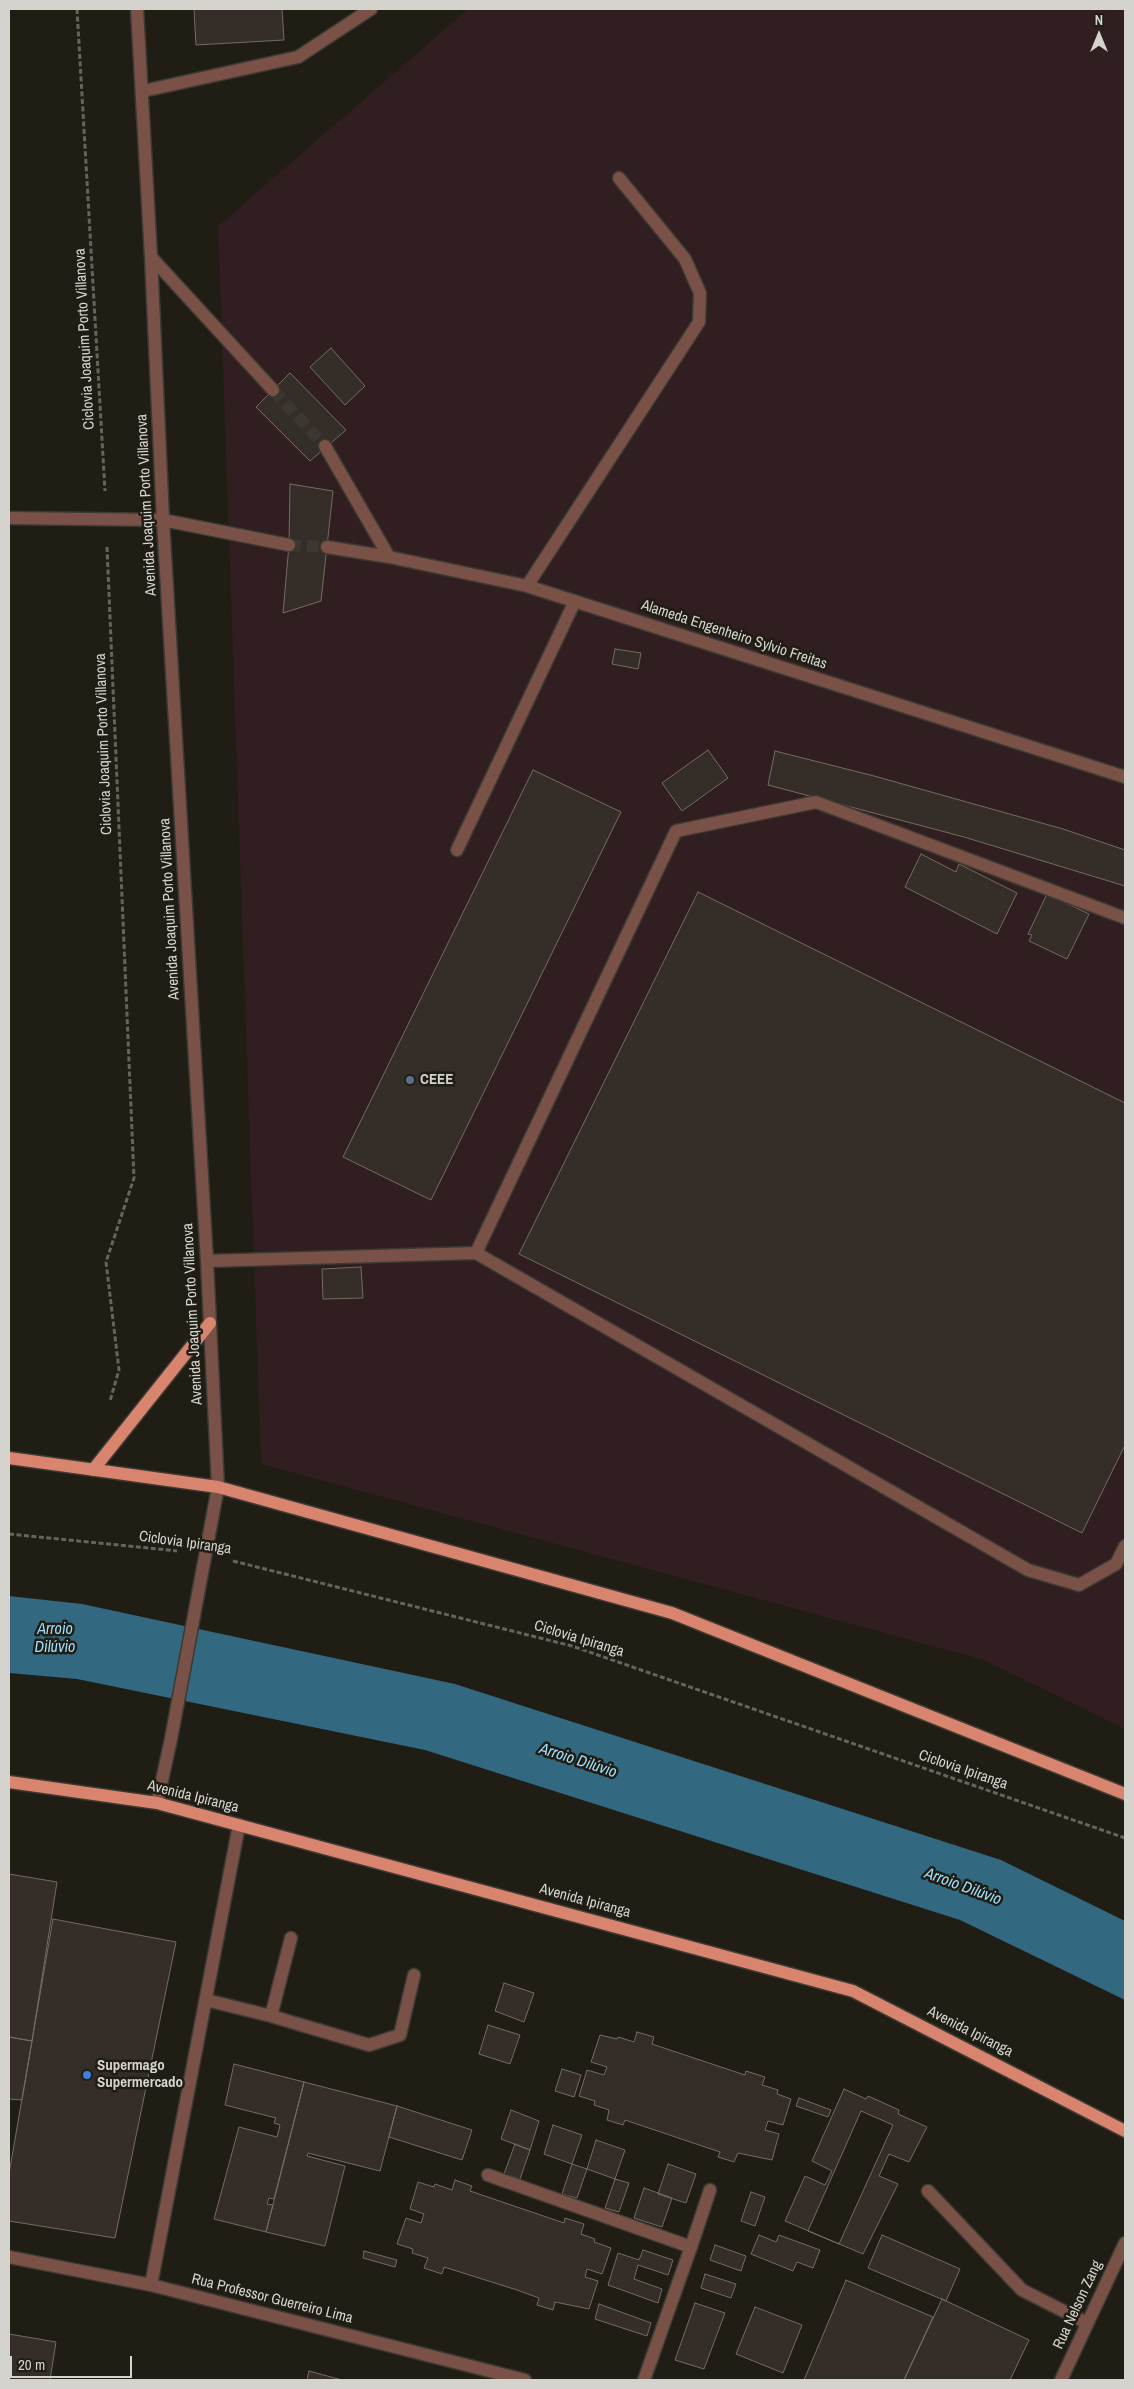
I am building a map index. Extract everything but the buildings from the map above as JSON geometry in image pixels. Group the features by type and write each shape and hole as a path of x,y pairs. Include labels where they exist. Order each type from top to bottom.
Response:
{"main road":[{"path":"93,1470 210,1323"},
{"path":"9,1458 218,1487 672,1613 1125,1794"},
{"name":"Avenida Ipiranga","path":"9,1782 157,1803 854,1991 1125,2131"}],"street":[{"name":"Avenida Joaquim Porto Villanova","path":"138,9 152,257 163,520 207,1261 218,1487 172,1739 157,1803"},
{"path":"143,91 298,57 366,11"},
{"path":"527,586 699,322 700,293 685,259 619,178"},
{"path":"152,257 273,390"},
{"path":"325,446 389,557"},
{"path":"9,518 163,520 289,544"},
{"name":"Alameda Engenheiro Sylvio Freitas","path":"327,547 389,557 527,586 1125,777"},
{"path":"457,850 575,601"},
{"path":"476,1254 676,831 816,802 1125,918"},
{"path":"207,1261 476,1254 1028,1570 1079,1585 1116,1564 1125,1546"},
{"path":"151,2286 239,1824"},
{"path":"271,2016 291,1938"},
{"path":"206,2000 271,2016 369,2045 400,2035 414,1975"},
{"path":"488,2175 691,2247"},
{"path":"644,2380 710,2190"},
{"path":"928,2191 1022,2290 1087,2323"},
{"name":"Rua Nelson Zang","path":"1061,2380 1125,2243"},
{"name":"Rua Professor Guerreiro Lima","path":"9,2257 151,2286 525,2380"}],"path":[{"name":"Ciclovia Joaquim Porto Villanova","path":"77,9 106,519 134,1178 106,1262 118,1370 109,1406"},
{"name":"Ciclovia Ipiranga","path":"9,1534 206,1554 572,1646 1125,1838"}],"shaded area":[{"name":"CEEE","path":"468,9 1125,9 1125,1729 984,1660 261,1464 218,226"}],"water":[{"name":"Arroio Dilúvio","path":"9,1596 82,1604 455,1684 1001,1860 1125,1921 1125,2000 960,1920 425,1750 77,1679 9,1673"}],"tunnel":[{"path":"273,390 325,446"},
{"path":"289,545 327,547"}],"place":[{"name":"CEEE","path":"410,1080"},
{"name":"Supermago Supermercado","path":"87,2075"}]}
